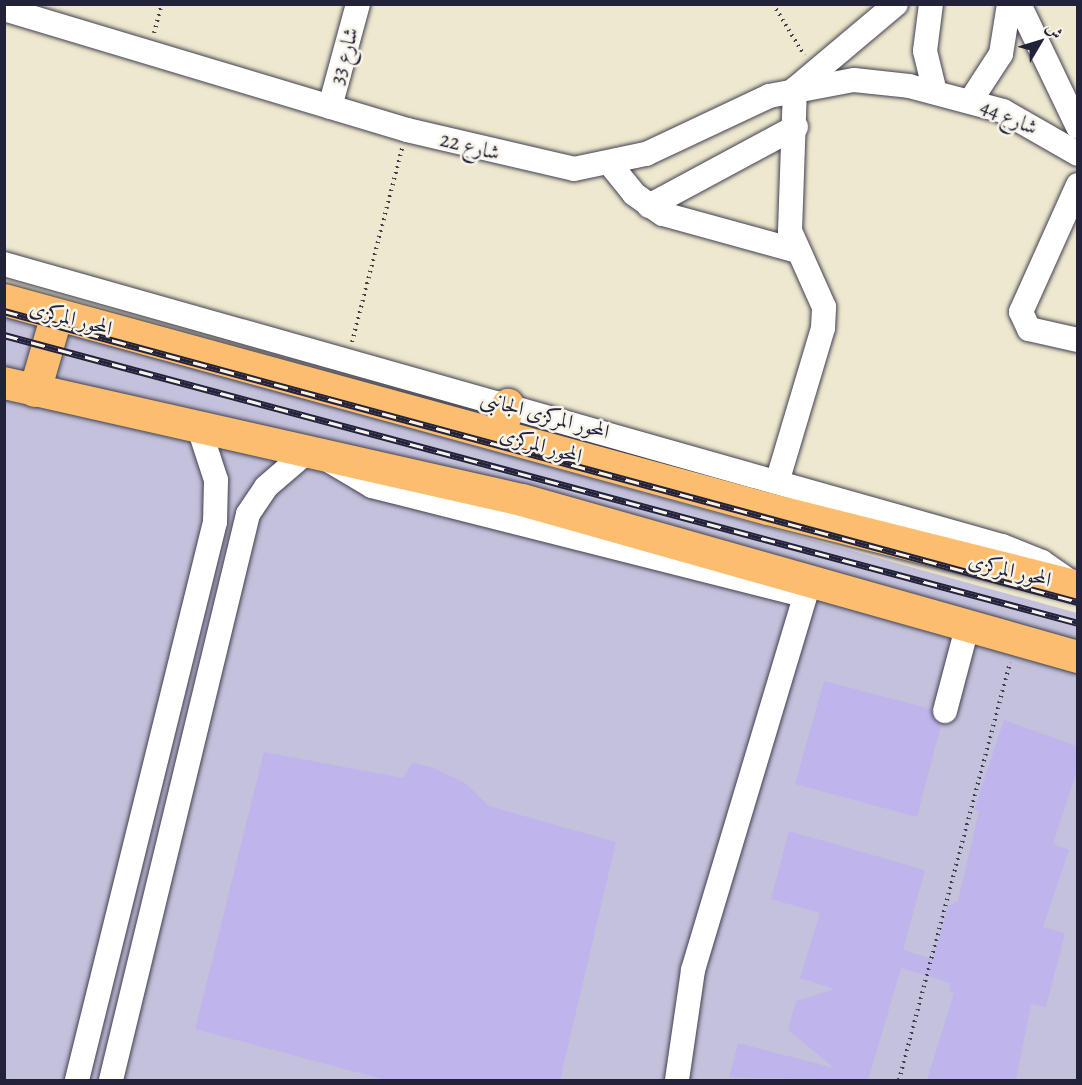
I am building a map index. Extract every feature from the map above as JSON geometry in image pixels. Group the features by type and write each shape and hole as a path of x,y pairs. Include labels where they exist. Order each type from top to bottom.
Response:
{"main road":[{"name":"المحور المركزى","path":"4,300 57,315 505,419 1076,587"},
{"path":"35,392 57,315"},
{"path":"4,383 200,431 314,452 522,500 808,588 1077,657"}],"street":[{"name":"شارع 33","path":"330,107 358,4"},
{"path":"778,479 823,328 819,286 797,251 788,210 796,127 795,89 896,4"},
{"path":"931,4 925,51 935,92"},
{"path":"971,100 1001,54 1009,4"},
{"path":"1019,4 1077,127"},
{"name":"شارع 22","path":"4,9 407,130 574,169 610,164 646,154 795,89 854,80 935,92"},
{"name":"شارع 44","path":"935,92 971,100 1033,125 1077,154"},
{"path":"649,206 796,127"},
{"path":"610,164 649,206 797,251"},
{"path":"1077,185 1022,312 1029,328 1077,340"},
{"path":"1065,210 1077,232"},
{"name":"المحور المركزى الجانبى","path":"4,264 347,360 505,419 778,479 1023,553 1076,587"},
{"path":"77,1080 215,522 216,480 200,431"},
{"path":"111,1080 248,514 266,487 314,452"},
{"path":"674,1074 693,970 808,588"},
{"path":"945,711 967,628"}],"path":[{"path":"148,52 162,4"},
{"path":"773,4 814,71"},
{"path":"347,360 407,130"},
{"path":"898,1080 1015,642"}],"shaded area":[{"path":"4,316 1077,613 1077,1080 5,1080"}],"building":[{"path":"824,681 931,709 941,725 917,817 795,784"},
{"path":"1004,720 1077,746 1077,771 1053,844 1069,850 1043,927 1065,933 1046,1007 1031,1004 1016,1080 927,1080 954,993 949,991 951,983 901,968 868,1080 729,1077 738,1043 834,1068 788,1030 796,1001 835,989 800,978 820,913 771,899 789,831 925,870 903,950 933,959 948,906 958,901 979,811 974,810"},
{"path":"264,752 403,778 412,763 431,767 465,783 489,806 616,842 560,1080 386,1080 195,1029"}],"railway":[{"path":"4,311 1078,602"},
{"path":"4,335 1078,623"}]}
